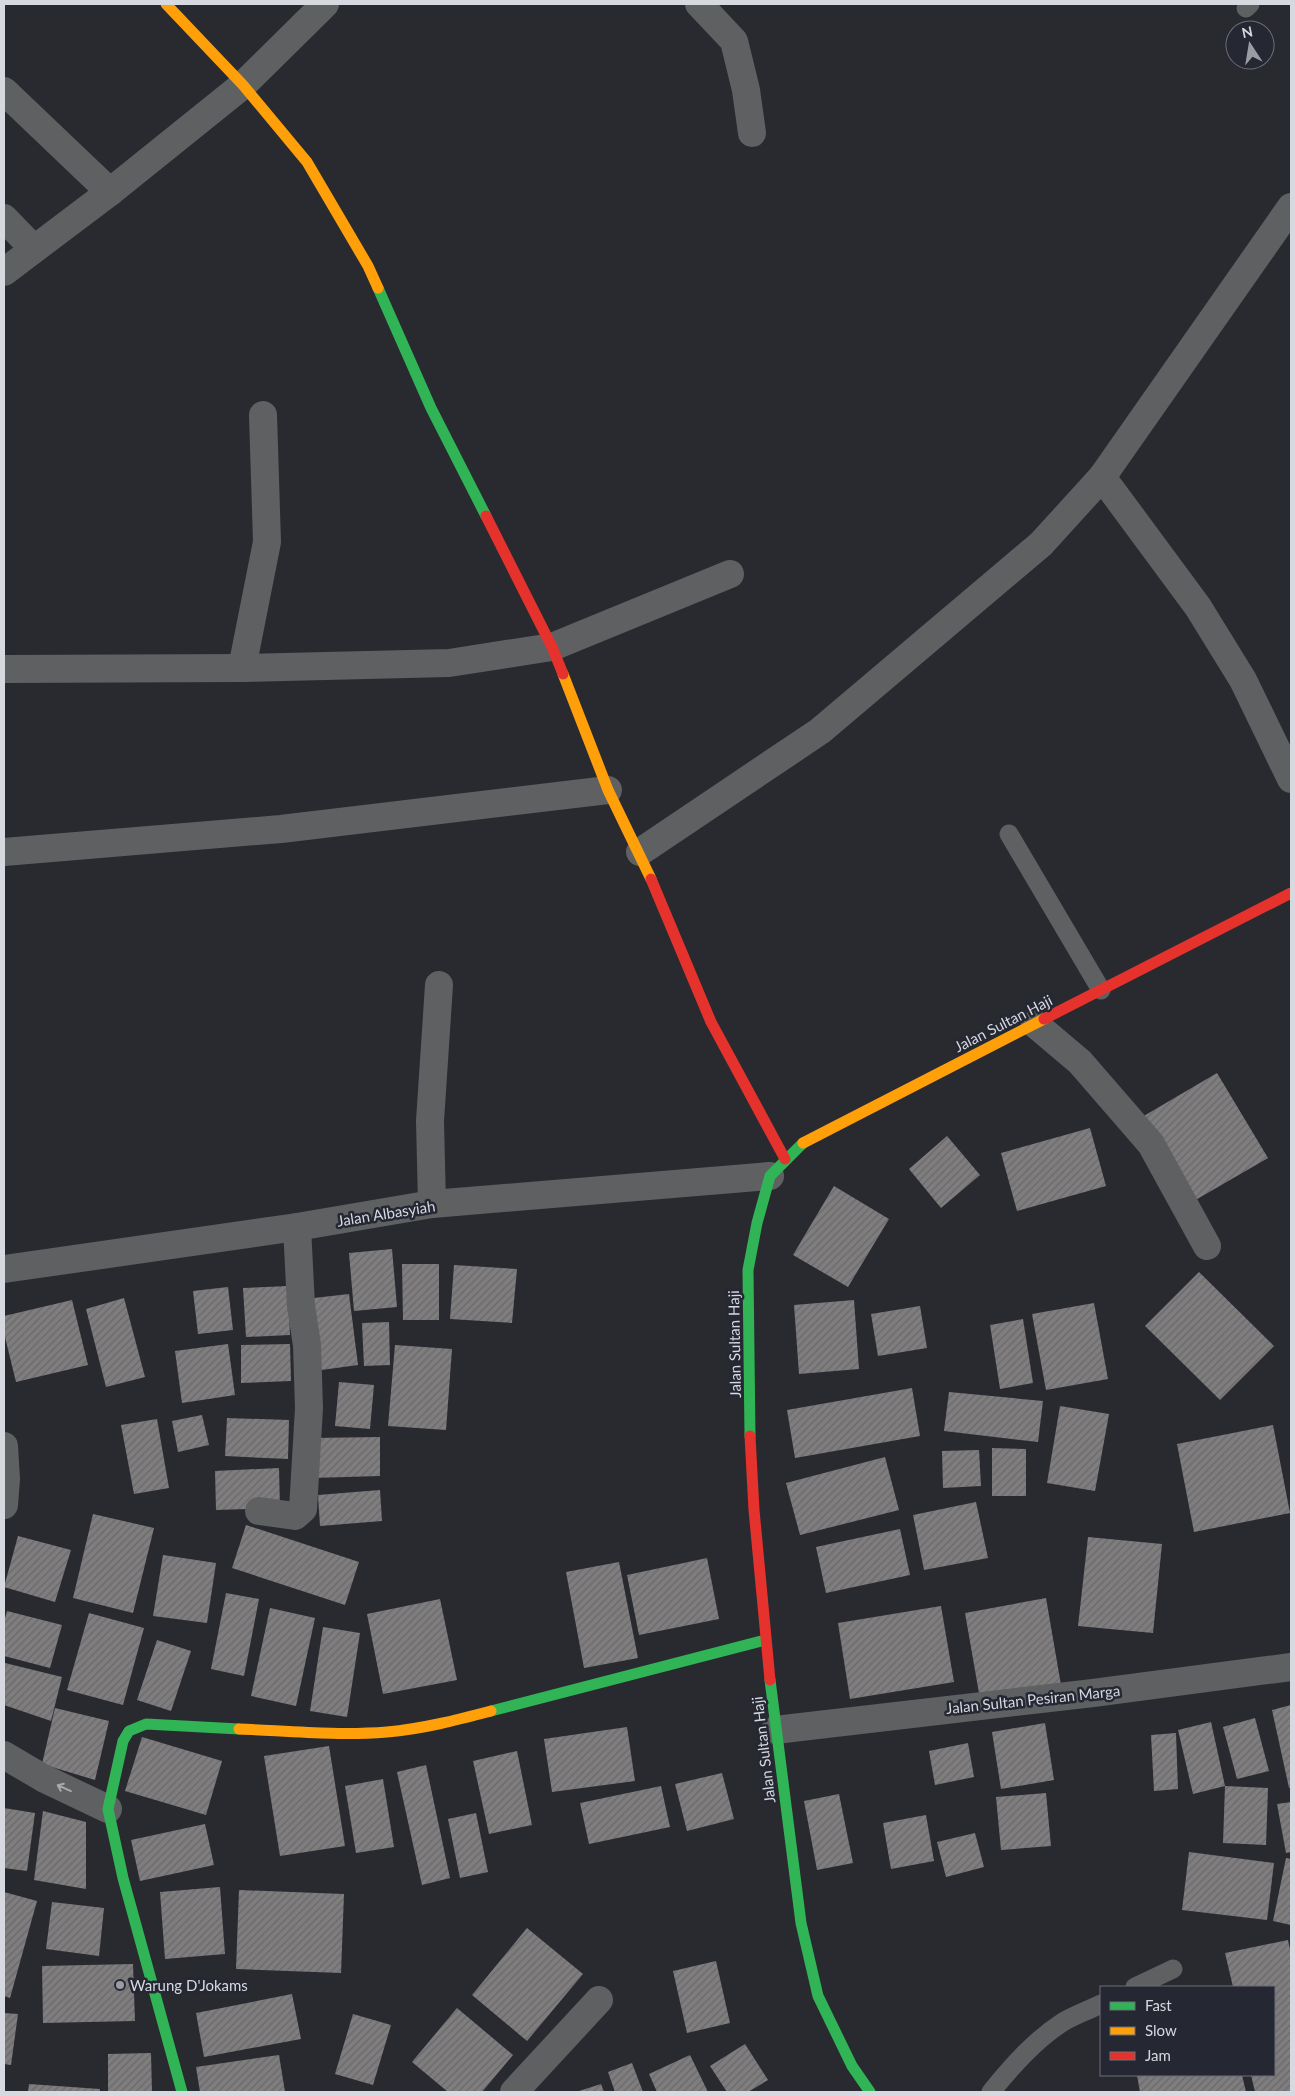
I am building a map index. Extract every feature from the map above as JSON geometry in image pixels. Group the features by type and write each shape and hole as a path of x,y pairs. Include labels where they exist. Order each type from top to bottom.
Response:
{"street":[{"path":"166,4 243,84 308,162 368,266 432,408 552,647 608,790 640,852 711,1022 778,1167"},
{"path":"4,272 33,248 110,192 243,84 324,4"},
{"path":"699,4 734,41 746,90 752,133"},
{"path":"4,90 110,192"},
{"path":"640,852 820,731 1041,544 1102,477 1291,208"},
{"path":"4,218 33,248"},
{"path":"242,668 267,542 263,415"},
{"path":"1102,477 1198,607 1243,680 1291,779"},
{"path":"4,669 242,668 450,663 552,647 730,574"},
{"path":"4,852 280,829 608,790"},
{"name":"Jalan Sultan Haji","path":"870,2092 852,2066 818,1996 801,1923 775,1730 754,1510 749,1410 748,1279 757,1223 778,1167 805,1141 1291,893"},
{"path":"432,1204 430,1121 439,985"},
{"path":"1035,1024 1080,1062 1150,1144 1207,1246"},
{"name":"Jalan Albasyiah","path":"4,1269 297,1227 432,1204 778,1167"},
{"path":"259,1511 295,1516 303,1509 308,1399 307,1345 301,1306 297,1227"},
{"path":"4,1446 6,1480 4,1506"},
{"path":"182,2092 123,1878 108,1808 123,1741 129,1731 146,1724 338,1734 388,1732 447,1723 765,1640"},
{"name":"Jalan Sultan Pesiran Marga","path":"775,1730 1093,1693 1291,1667"},
{"path":"4,1755 43,1778 108,1808"},
{"path":"514,2092 599,2000"}],"lane":[{"path":"1009,834 1101,990"},
{"path":"1137,1986 1173,1969"},
{"path":"991,2092 1014,2064 1039,2041 1064,2022 1100,2004"}],"building":[{"path":"1217,1073 1268,1158 1192,1202 1142,1117"},
{"path":"1090,1128 1106,1186 1017,1211 1001,1153"},
{"path":"947,1136 980,1175 941,1208 909,1169"},
{"path":"834,1186 889,1219 848,1287 793,1255"},
{"path":"392,1249 397,1307 354,1311 349,1253"},
{"path":"402,1264 439,1264 439,1320 403,1320"},
{"path":"454,1265 517,1269 512,1323 450,1319"},
{"path":"1199,1272 1274,1346 1220,1400 1145,1326"},
{"path":"288,1286 290,1335 246,1337 243,1288"},
{"path":"228,1287 233,1330 198,1334 193,1291"},
{"path":"349,1294 358,1365 314,1371 305,1299"},
{"path":"124,1298 145,1377 106,1387 86,1309"},
{"path":"72,1300 88,1365 16,1382 4,1333 4,1316"},
{"path":"854,1300 859,1369 799,1374 794,1305"},
{"path":"1094,1303 1108,1379 1046,1390 1032,1314"},
{"path":"920,1306 927,1348 878,1356 871,1314"},
{"path":"1023,1319 1033,1383 1000,1389 990,1325"},
{"path":"389,1322 390,1365 364,1366 362,1323"},
{"path":"228,1344 235,1395 182,1403 175,1351"},
{"path":"290,1344 291,1381 241,1383 241,1345"},
{"path":"395,1345 452,1349 446,1430 388,1426"},
{"path":"339,1382 374,1385 370,1429 335,1426"},
{"path":"912,1388 920,1436 795,1458 787,1410"},
{"path":"949,1392 1043,1401 1038,1442 944,1431"},
{"path":"1060,1406 1109,1414 1095,1491 1047,1483"},
{"path":"202,1415 209,1445 178,1452 172,1421"},
{"path":"227,1418 289,1420 288,1459 225,1456"},
{"path":"157,1419 169,1488 134,1494 121,1425"},
{"path":"1273,1425 1290,1513 1194,1532 1177,1444"},
{"path":"380,1437 380,1476 312,1478 311,1438"},
{"path":"992,1448 1026,1449 1026,1496 992,1496"},
{"path":"979,1450 981,1486 943,1488 942,1451"},
{"path":"885,1457 899,1510 800,1535 786,1483"},
{"path":"279,1468 280,1508 216,1510 215,1471"},
{"path":"380,1490 382,1521 320,1526 318,1495"},
{"path":"976,1502 988,1558 924,1570 913,1515"},
{"path":"93,1514 154,1528 133,1613 73,1598"},
{"path":"246,1525 359,1562 345,1605 232,1568"},
{"path":"900,1529 910,1575 826,1593 816,1547"},
{"path":"18,1536 71,1550 55,1602 4,1587"},
{"path":"1088,1537 1162,1544 1153,1633 1078,1626"},
{"path":"163,1555 216,1563 207,1623 153,1616"},
{"path":"707,1558 719,1619 639,1635 627,1575"},
{"path":"619,1562 638,1658 584,1668 566,1572"},
{"path":"226,1593 259,1599 244,1676 211,1669"},
{"path":"1046,1598 1061,1685 980,1699 965,1613"},
{"path":"440,1599 457,1680 383,1694 367,1614"},
{"path":"941,1606 954,1682 850,1699 838,1623"},
{"path":"270,1608 315,1618 296,1706 251,1696"},
{"path":"7,1611 62,1625 50,1668 4,1656 4,1622"},
{"path":"89,1613 144,1628 123,1705 67,1690"},
{"path":"323,1627 360,1633 347,1717 310,1711"},
{"path":"157,1640 191,1651 171,1711 137,1700"},
{"path":"5,1663 62,1677 51,1721 4,1705"},
{"path":"1291,1705 1291,1787 1289,1788 1272,1710"},
{"path":"55,1708 109,1721 95,1780 42,1764"},
{"path":"1255,1718 1269,1771 1237,1779 1223,1727"},
{"path":"1211,1722 1225,1786 1193,1794 1178,1730"},
{"path":"1045,1723 1054,1780 1001,1789 992,1732"},
{"path":"627,1727 635,1781 552,1792 544,1739"},
{"path":"1176,1733 1178,1789 1154,1791 1151,1735"},
{"path":"142,1737 222,1761 206,1815 125,1791"},
{"path":"968,1743 974,1777 935,1785 929,1751"},
{"path":"329,1746 345,1846 280,1856 264,1756"},
{"path":"517,1751 532,1825 489,1834 473,1761"},
{"path":"426,1765 450,1878 422,1885 397,1772"},
{"path":"722,1773 734,1819 687,1831 675,1784"},
{"path":"383,1779 394,1847 356,1853 345,1786"},
{"path":"661,1786 670,1827 589,1844 580,1803"},
{"path":"1225,1786 1268,1788 1266,1845 1223,1843"},
{"path":"1046,1793 1051,1846 1001,1850 996,1797"},
{"path":"839,1794 853,1863 817,1870 804,1801"},
{"path":"1291,1802 1291,1852 1286,1853 1277,1804"},
{"path":"4,1808 35,1813 27,1871 4,1868"},
{"path":"43,1811 86,1822 86,1889 34,1880"},
{"path":"476,1813 488,1872 460,1878 448,1819"},
{"path":"926,1815 934,1861 891,1869 883,1823"},
{"path":"205,1824 214,1865 140,1881 131,1840"},
{"path":"975,1833 984,1867 946,1877 937,1842"},
{"path":"1189,1852 1274,1863 1267,1920 1182,1910"},
{"path":"1286,1858 1291,1859 1291,1925 1273,1921"},
{"path":"220,1887 225,1954 165,1959 160,1892"},
{"path":"239,1890 344,1894 341,1973 236,1969"},
{"path":"4,1892 37,1901 10,1998 4,1996"},
{"path":"52,1902 104,1908 99,1956 46,1949"},
{"path":"527,1928 583,1974 527,2041 472,1995"},
{"path":"1288,1940 1291,1954 1291,2092 1255,2092 1251,2076 1275,2076 1275,1986 1233,1986 1225,1953"},
{"path":"716,1961 730,2023 687,2033 673,1971"},
{"path":"133,1964 135,2021 43,2023 42,1966"},
{"path":"292,1994 301,2039 204,2057 196,2013"},
{"path":"457,2008 513,2055 482,2092 448,2092 412,2062"},
{"path":"4,2013 18,2014 11,2065 4,2064"},
{"path":"353,2014 391,2025 373,2085 335,2074"},
{"path":"745,2044 768,2080 748,2092 727,2092 710,2066"},
{"path":"151,2053 152,2092 108,2092 108,2054"},
{"path":"279,2055 285,2092 200,2092 196,2067"},
{"path":"690,2055 708,2092 657,2092 649,2074"},
{"path":"632,2063 643,2092 615,2092 608,2072"},
{"path":"1137,2076 1242,2076 1246,2092 1140,2092"},
{"path":"29,2084 100,2089 100,2092 28,2092"},
{"path":"601,2084 604,2092 576,2092"}],"traffic: fast":[{"path":"378,288 431,408 486,516"},
{"path":"750,1436 748,1270 757,1223 770,1176 803,1143"},
{"path":"491,1711 765,1640"},
{"path":"770,1680 801,1923 818,1996 852,2066 870,2092"},
{"path":"182,2092 123,1878 108,1809 123,1741 129,1731 146,1724 239,1729"}],"traffic: slow":[{"path":"166,4 243,85 307,162 368,266 378,288"},
{"path":"563,674 608,790 651,879"},
{"path":"803,1143 1044,1019"},
{"path":"239,1729 331,1733 387,1732 452,1721 491,1711"}],"traffic: jam":[{"path":"486,516 552,647 563,674"},
{"path":"651,879 711,1022 785,1159"},
{"path":"1044,1019 1291,893"},
{"path":"750,1436 754,1510 770,1680"}],"place":[{"name":"Warung D'Jokams","path":"120,1985"}]}
